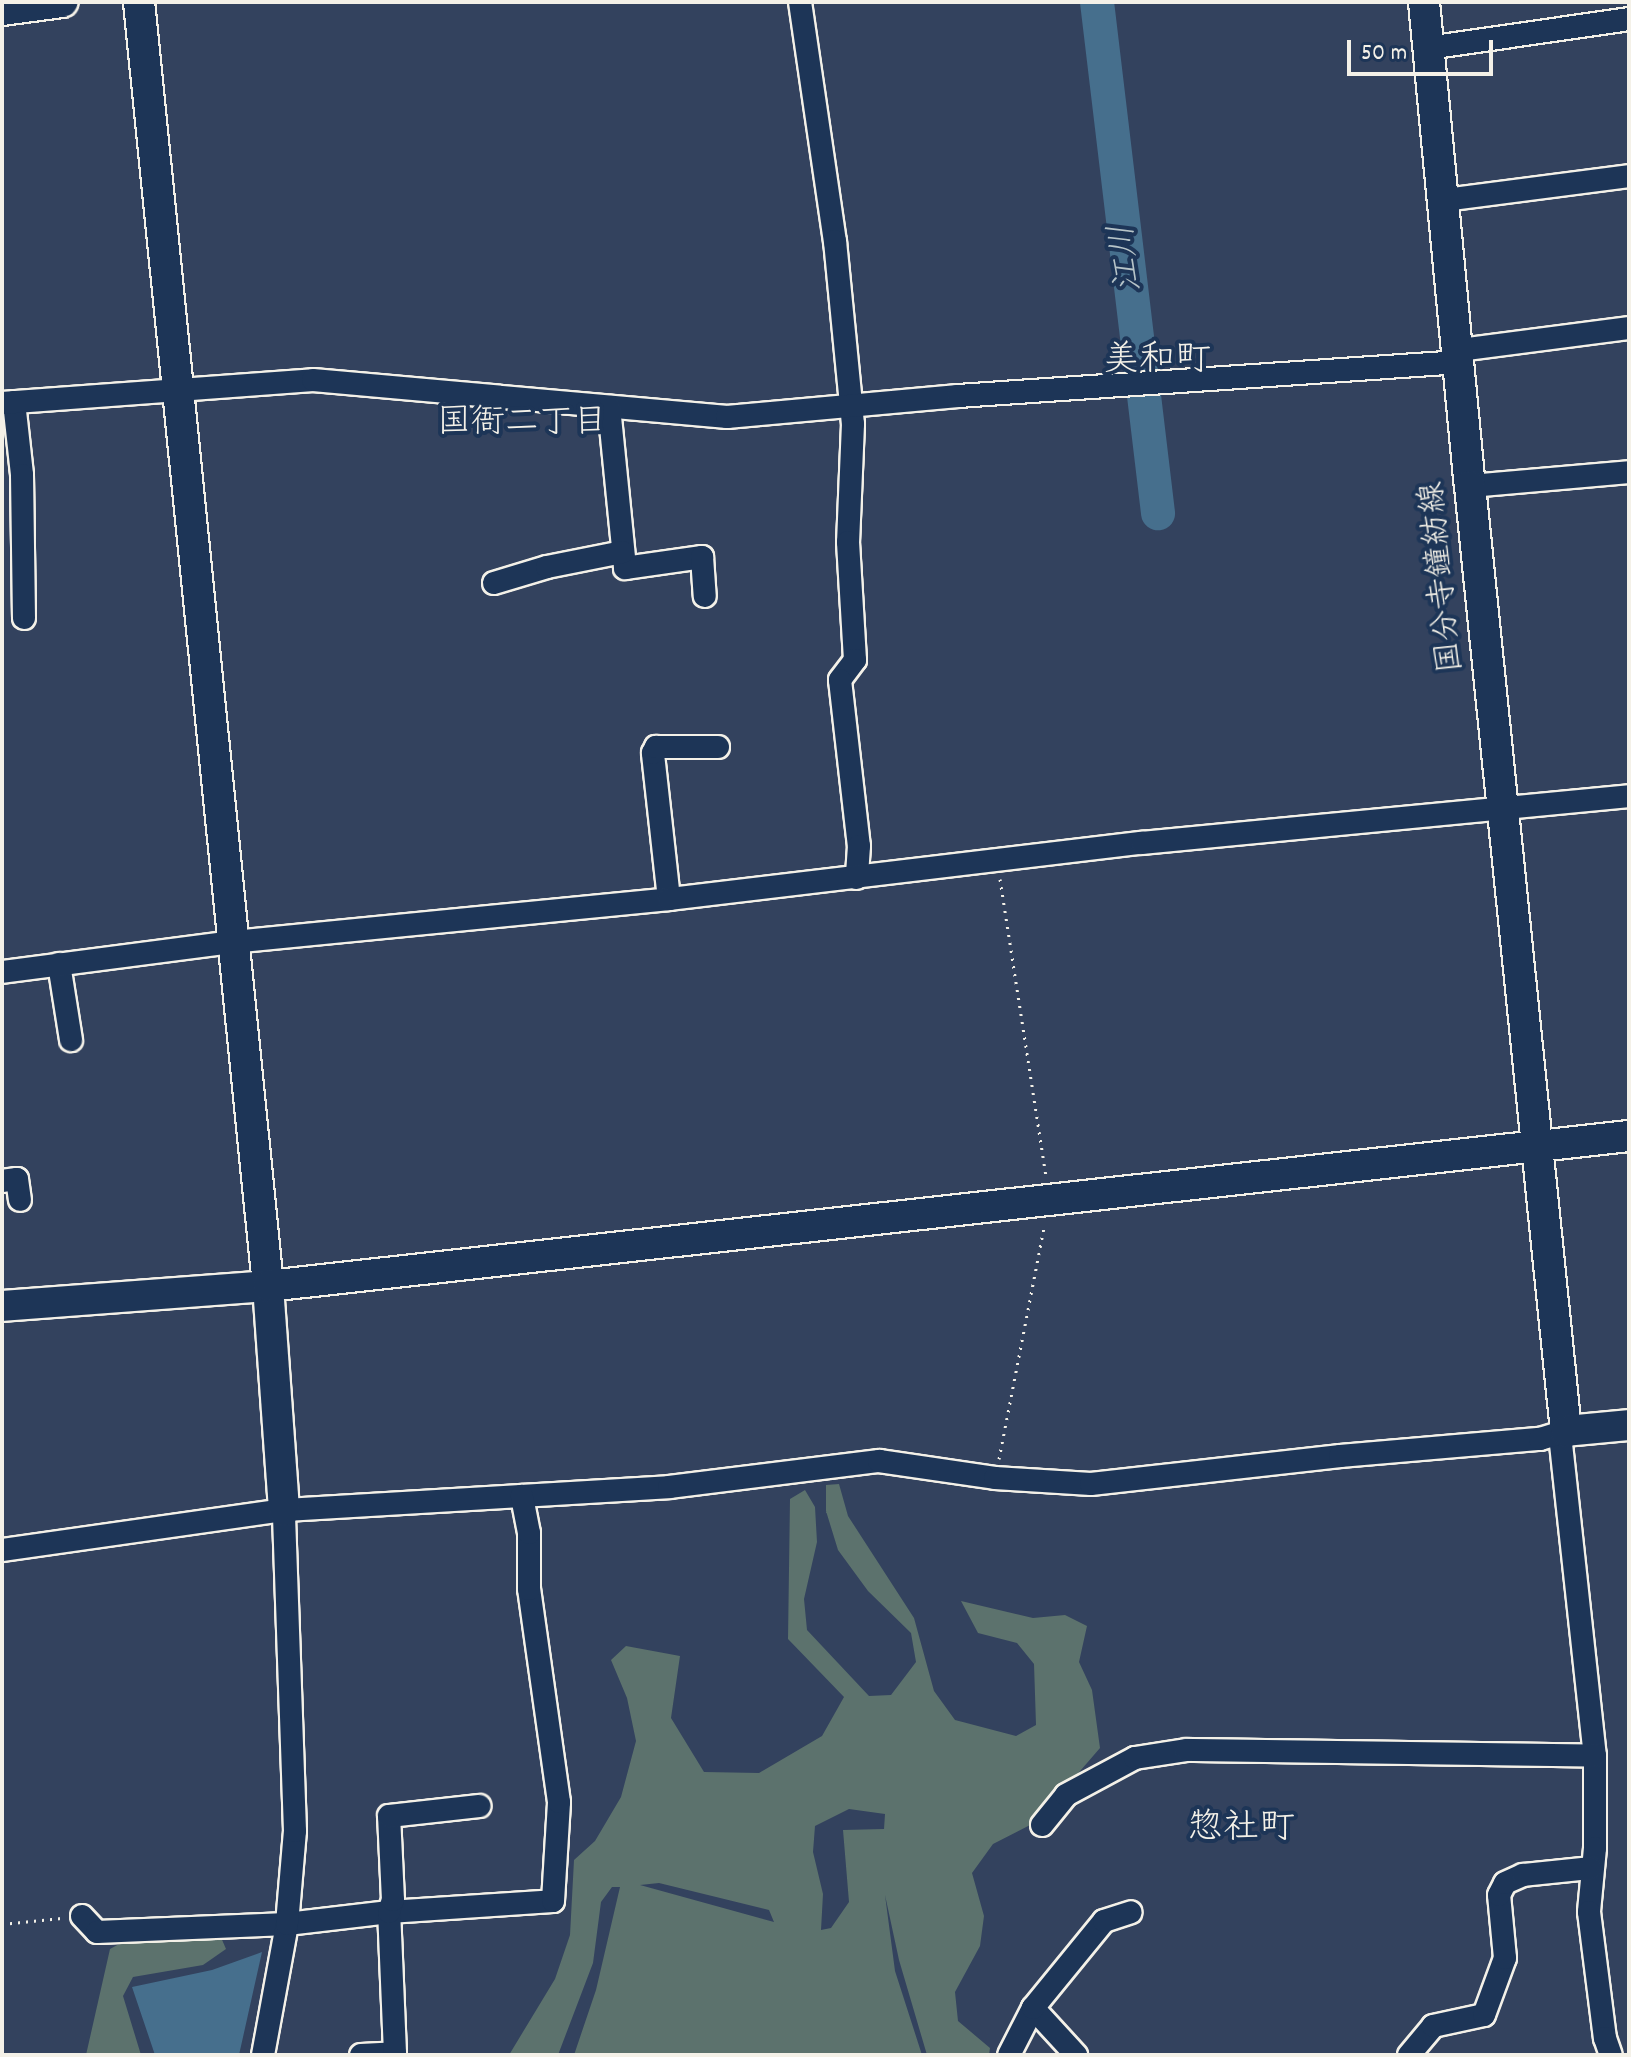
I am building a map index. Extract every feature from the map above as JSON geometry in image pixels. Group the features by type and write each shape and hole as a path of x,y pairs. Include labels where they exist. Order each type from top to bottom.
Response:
{"street":[{"path":"2,10 62,2"},
{"path":"139,2 268,1286 284,1510 295,1831 287,1924 263,2055"},
{"path":"800,2 835,241 851,407 848,542 855,660 840,680 859,846 857,878"},
{"name":"国分寺鐘紡線","path":"1424,2 1566,1431"},
{"path":"1428,48 1629,19"},
{"path":"1445,200 1629,176"},
{"path":"24,618 22,475 8,403 313,380 727,417 1460,356 1629,328"},
{"path":"609,407 625,568 702,557 705,596"},
{"path":"1470,486 1629,472"},
{"path":"494,583 547,567 623,552"},
{"path":"669,899 653,753 656,747 718,747"},
{"path":"2,972 232,942 669,899 997,860 1629,796"},
{"path":"59,964 71,1040"},
{"path":"2,1306 268,1286 1629,1136"},
{"path":"2,1181 17,1179 20,1200"},
{"path":"2,1550 284,1510 669,1487 879,1461 995,1478 1091,1484 1340,1456 1540,1439 1566,1431 1629,1425"},
{"path":"1566,1431 1561,1444 1595,1756 1595,1848 1589,1912 1605,2038 1611,2055"},
{"path":"82,1916 97,1932 287,1924 389,1912 553,1901 559,1802 529,1589 529,1533 522,1496"},
{"path":"1042,1825 1066,1795 1135,1758 1187,1750 1595,1756"},
{"path":"361,2055 395,2053 389,1912 393,1900 389,1816 479,1806"},
{"path":"1409,2055 1433,2026 1484,2015 1505,1958 1499,1895 1505,1883 1523,1875 1591,1868"},
{"path":"1009,2055 1033,2008 1104,1921 1131,1912"},
{"path":"1033,2008 1076,2055"}],"path":[{"path":"995,1478 1050,1198 997,860"},
{"path":"2,1924 82,1916"}],"green space":[{"path":"839,1484 848,1516 914,1618 934,1691 955,1720 1016,1736 1036,1725 1034,1664 1017,1643 978,1633 961,1601 1033,1618 1065,1615 1087,1626 1079,1662 1092,1690 1100,1748 1036,1822 993,1844 972,1873 984,1916 980,1946 955,1992 958,2021 990,2048 989,2055 927,2055 899,1960 885,1895 895,1971 922,2055 574,2055 596,1990 620,1887 612,1887 601,1902 593,1963 558,2055 509,2055 555,1979 570,1935 574,1860 595,1841 621,1797 636,1741 627,1698 611,1660 626,1646 680,1656 671,1718 704,1772 759,1773 822,1736 844,1697 788,1639 790,1499 805,1490 815,1507 817,1542 804,1599 807,1630 869,1696 891,1695 916,1662 911,1633 868,1591 838,1550 826,1511 826,1485","holes":["849,1809 885,1814 884,1829 843,1830 849,1902 831,1928 821,1930 823,1894 813,1852 815,1826","659,1883 769,1910 774,1922 640,1885"]},
{"path":"220,1935 226,1949 203,1965 133,1977 123,1996 141,2055 86,2055 110,1949 130,1938"}],"water":[{"path":"262,1952 239,2055 155,2055 132,1987 212,1970"}],"waterway":[{"name":"江川","path":"1097,2 1158,513"}],"district":[{"name":"美和町","path":"1157,363"},
{"name":"国衙二丁目","path":"522,425"},
{"name":"惣社町","path":"1241,1831"}]}
